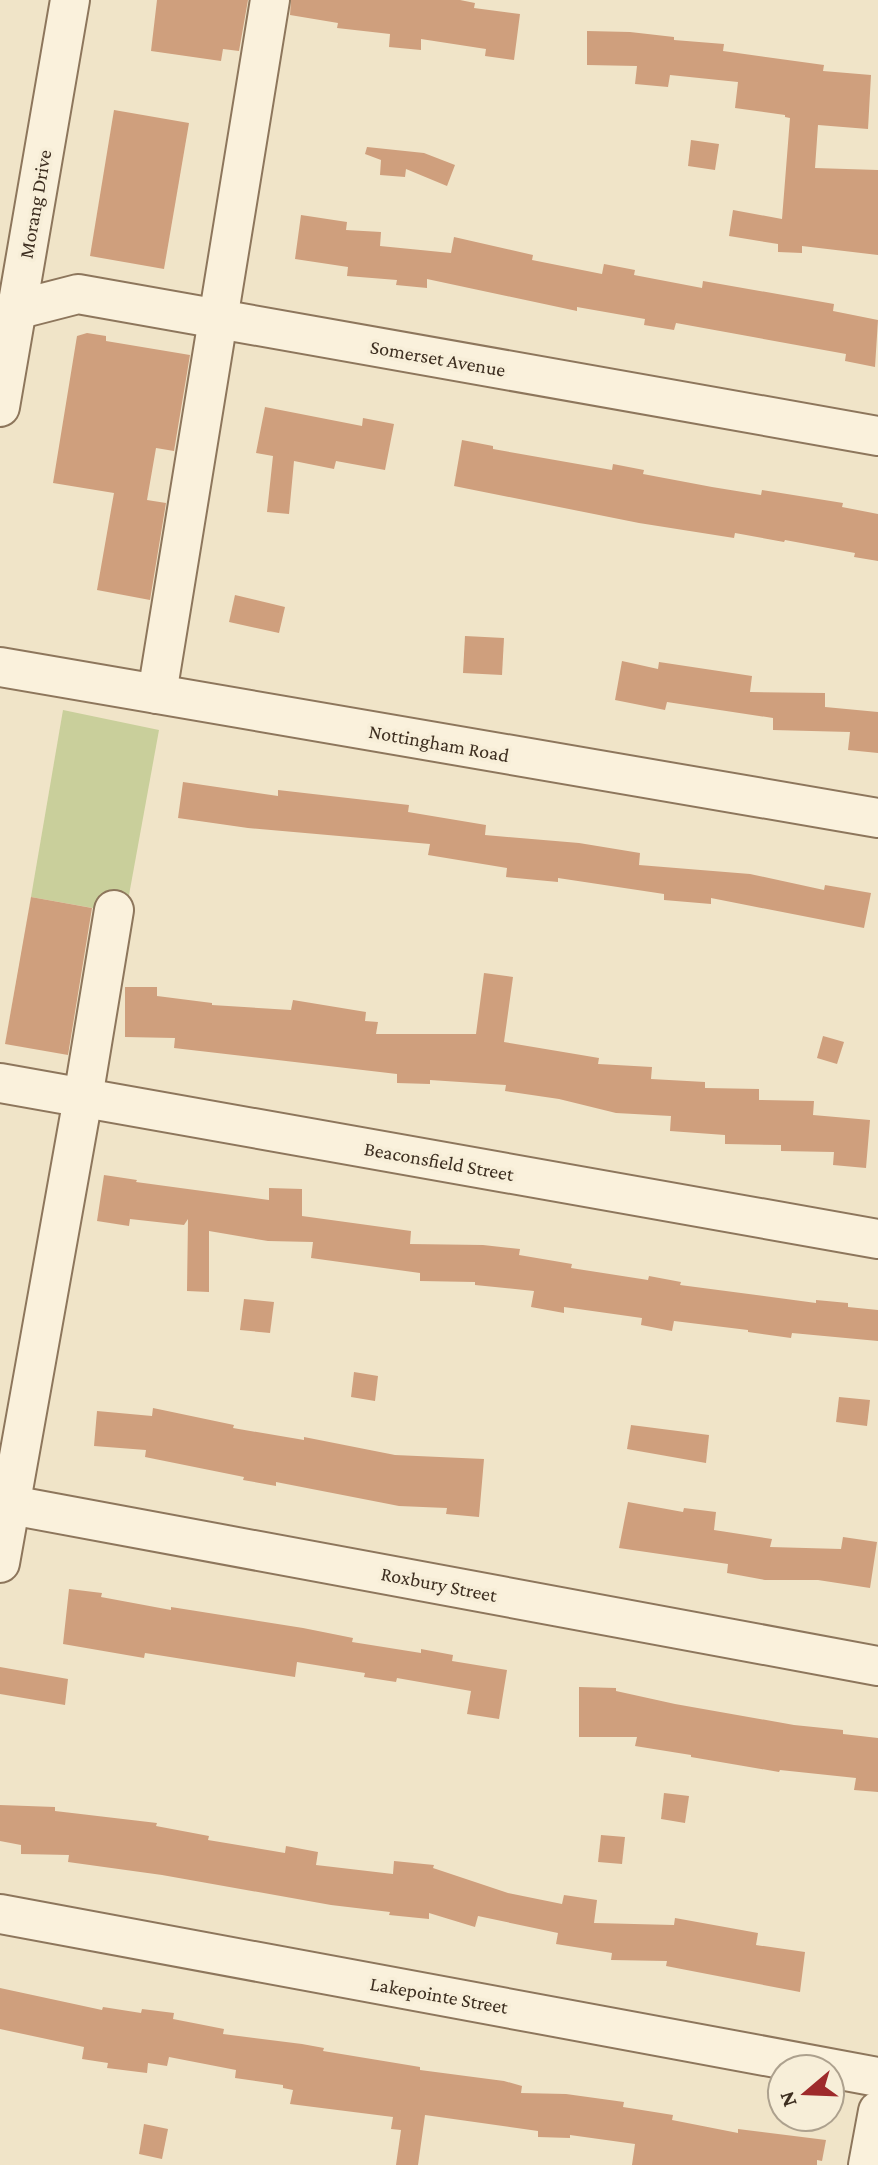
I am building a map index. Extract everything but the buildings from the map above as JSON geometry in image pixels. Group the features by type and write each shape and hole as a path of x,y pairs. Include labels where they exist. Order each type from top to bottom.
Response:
{"street":[{"name":"Morang Drive","path":"0,407 8,313 70,0"},
{"path":"157,694 270,0"},
{"name":"Somerset Avenue","path":"8,313 78,294 878,436"},
{"name":"Nottingham Road","path":"0,667 878,818"},
{"path":"0,1563 5,1504 83,1098 114,910"},
{"name":"Beaconsfield Street","path":"0,1083 878,1239"},
{"name":"Roxbury Street","path":"5,1504 878,1666"},
{"name":"Lakepointe Street","path":"0,1914 878,2077"},
{"path":"868,2165 878,2111"}],"green space":[{"path":"63,710 159,730 127,906 104,910 31,897"}]}
